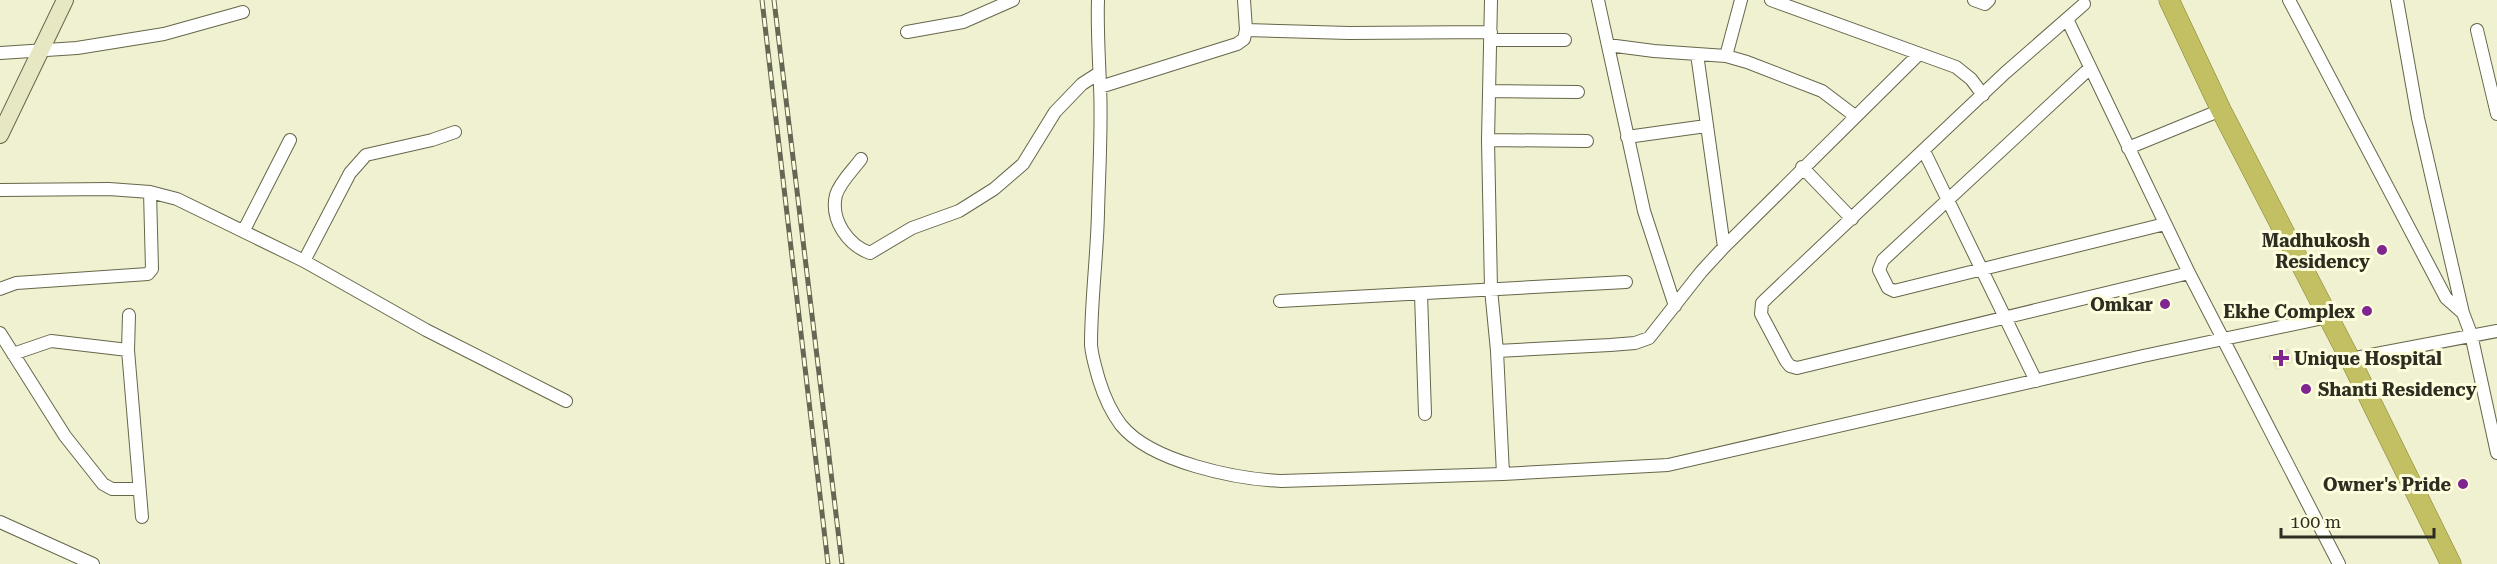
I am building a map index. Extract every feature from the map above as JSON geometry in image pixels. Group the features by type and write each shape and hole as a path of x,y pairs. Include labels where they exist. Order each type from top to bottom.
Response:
{"highway":[{"path":"2169,0 2221,110 2350,359 2451,564"}],"main road":[{"path":"0,135 65,0"}],"street":[{"path":"907,32 963,22 1013,0"},
{"path":"1098,0 1096,36 1100,87 1097,252 1091,346 1102,389 1122,426 1139,441 1168,456 1213,471 1248,479 1281,481 1503,474 1668,465 2328,317"},
{"path":"1100,87 1237,44 1244,39 1246,30 1244,0"},
{"path":"1491,0 1488,140 1491,289 1497,351 1503,474"},
{"path":"1598,0 1644,212 1675,306"},
{"path":"1726,56 1741,0"},
{"path":"1771,0 1956,67 1971,79 1983,95"},
{"path":"2289,0 2446,298 2463,313"},
{"path":"2397,0 2418,118 2463,313 2471,334 2497,453"},
{"path":"2084,4 1983,95 1762,303 1761,314 1790,366 1797,368 2188,273"},
{"path":"0,53 42,48 77,48 164,34 243,12"},
{"path":"2067,19 2188,273 2339,564"},
{"path":"1246,30 1565,40"},
{"path":"2476,30 2492,72 2497,114"},
{"path":"1608,45 1726,56 1822,91 1855,116"},
{"path":"1697,54 1724,247"},
{"path":"1497,351 1635,342 1649,338 1701,272 1724,247 1802,167 1919,54"},
{"path":"2090,68 1879,265 1888,288 1894,291 2165,224"},
{"path":"861,159 842,183 836,196 836,210 843,232 858,247 870,253 912,228 959,212 994,189 1023,164 1055,112 1082,84 1099,73"},
{"path":"1490,91 1578,92"},
{"path":"2128,148 2221,110"},
{"path":"1628,137 1706,126"},
{"path":"304,261 350,173 366,155 432,140 455,132"},
{"path":"244,230 290,140"},
{"path":"1488,140 1587,141"},
{"path":"1924,151 2036,381"},
{"path":"1802,167 1852,219"},
{"path":"0,190 109,189 150,192 177,199 304,261 426,330 566,401"},
{"path":"0,289 16,283 148,274 152,269 150,192"},
{"path":"1280,301 1626,282"},
{"path":"1421,294 1425,414"},
{"path":"129,315 128,350 142,517"},
{"path":"2350,359 2471,334 2497,331"},
{"path":"0,333 65,436 104,484 112,489 139,489"},
{"path":"13,354 51,341 128,350"},
{"path":"0,522 93,564"}],"shaded area":[{"name":"Unique Hospital","path":"2288,348 2295,361 2276,370 2268,355"}],"railway":[{"path":"762,0 828,564"},
{"path":"774,0 842,564"}],"place":[{"name":"Madhukosh Residency","path":"2382,250"},
{"name":"Omkar","path":"2165,304"},
{"name":"Ekhe Complex","path":"2367,311"},
{"name":"Unique Hospital","path":"2281,358"},
{"name":"Shanti Residency","path":"2306,389"},
{"name":"Owner's Pride","path":"2463,484"}]}
